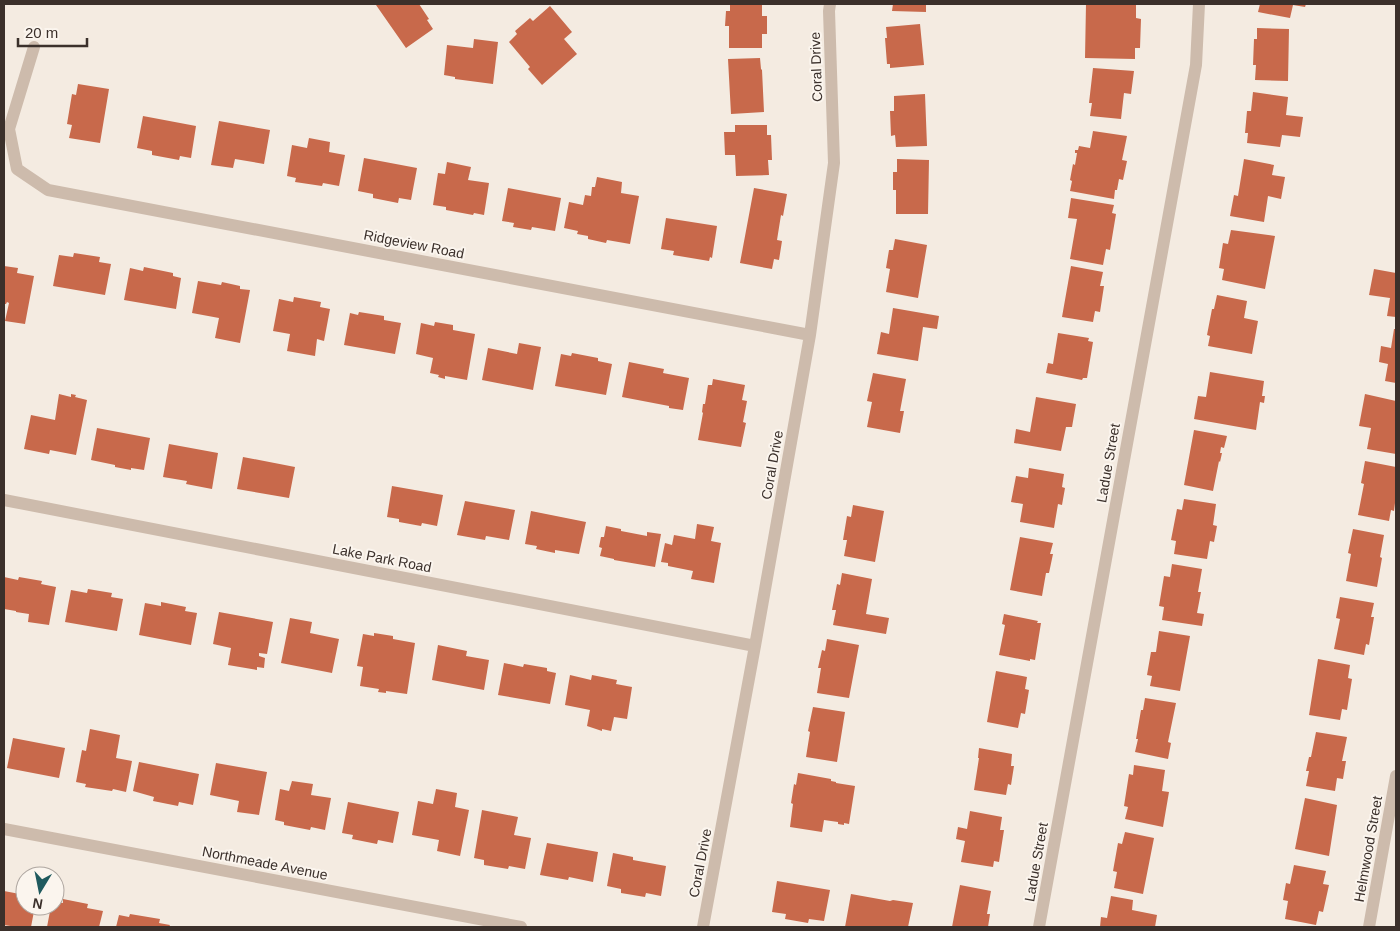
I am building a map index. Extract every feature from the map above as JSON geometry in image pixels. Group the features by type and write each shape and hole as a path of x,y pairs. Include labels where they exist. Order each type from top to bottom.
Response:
{"street":[{"name":"Coral Drive","path":"703,927 810,335 834,163 828,11 830,4"},
{"name":"Ladue Street","path":"1039,927 1196,65 1199,4"},
{"name":"Ridgeview Road","path":"34,47 10,129 17,169 48,190 810,335"},
{"name":"Lake Park Road","path":"4,500 755,646"},
{"name":"Helmwood Street","path":"1369,927 1396,776"},
{"name":"Northmeade Avenue","path":"4,829 521,927"}],"building":[{"path":"419,4 433,29 406,48 376,5"},
{"path":"730,4 762,4 762,16 767,16 767,34 762,34 762,48 729,48 729,26 725,26 726,11 730,11"},
{"path":"893,4 926,4 926,12 892,11"},
{"path":"1086,4 1136,5 1136,18 1141,19 1140,48 1135,48 1135,59 1085,58"},
{"path":"1260,4 1306,4 1305,7 1293,5 1290,18 1258,12"},
{"path":"550,6 572,32 564,39 577,54 542,85 509,42 517,34 515,31 530,18 533,21"},
{"path":"920,24 924,65 890,68 890,64 887,64 886,27"},
{"path":"1257,28 1289,29 1288,81 1255,80 1256,65 1253,65 1254,39 1257,39"},
{"path":"474,39 498,42 493,84 455,79 455,77 444,75 447,45 473,48"},
{"path":"760,58 764,112 731,114 728,59"},
{"path":"1093,68 1134,71 1131,94 1124,93 1121,119 1090,116 1092,103 1089,103"},
{"path":"78,84 109,89 100,143 69,138 72,125 67,124 72,94 76,95"},
{"path":"1253,92 1288,97 1286,115 1303,117 1300,137 1282,135 1280,147 1247,143 1248,133 1245,133 1247,111 1251,111"},
{"path":"925,94 927,146 896,147 895,135 891,136 890,111 894,111 894,96"},
{"path":"143,116 196,126 191,158 180,156 179,160 152,155 152,151 137,148"},
{"path":"219,121 270,130 264,164 235,159 233,168 211,165"},
{"path":"735,125 767,125 767,135 771,135 772,160 768,160 769,175 736,176 735,155 725,155 724,132 735,132"},
{"path":"1093,131 1127,136 1122,160 1127,161 1123,180 1119,179 1114,199 1070,191 1072,181 1070,180 1077,153 1075,153 1075,150 1078,150 1079,146 1090,148"},
{"path":"309,138 330,142 329,152 345,155 339,186 323,183 322,186 295,182 296,178 287,176 292,145 307,148"},
{"path":"364,158 417,168 411,200 399,198 398,203 373,198 373,194 358,191"},
{"path":"897,159 929,160 928,214 896,214 896,190 893,190 893,172 897,172"},
{"path":"1244,159 1274,165 1272,175 1285,177 1281,199 1268,196 1264,222 1230,216 1234,195 1238,196"},
{"path":"447,162 471,167 468,180 489,183 484,215 446,210 446,207 433,205 438,173 445,174"},
{"path":"597,177 622,182 621,193 639,196 630,244 607,240 606,243 588,239 588,236 577,234 578,231 564,228 569,202 583,205 585,195 591,196 592,187 595,187"},
{"path":"508,188 561,198 555,231 532,227 531,230 513,227 514,223 502,221"},
{"path":"754,188 787,194 777,240 782,241 779,260 774,259 772,269 740,263"},
{"path":"1071,198 1114,205 1112,213 1116,214 1110,250 1106,249 1103,265 1070,259 1077,219 1068,218"},
{"path":"666,218 717,226 712,258 710,257 709,261 673,255 674,251 661,249"},
{"path":"1231,230 1275,236 1265,289 1222,280 1224,269 1219,268 1223,243 1228,244"},
{"path":"895,239 927,245 918,298 886,292 890,269 886,268 889,250 893,250"},
{"path":"74,253 100,257 99,262 111,264 105,295 53,286 59,255 73,257"},
{"path":"4,266 18,268 17,273 34,276 25,324 5,321 9,303 4,304"},
{"path":"1071,266 1103,272 1100,286 1104,286 1100,312 1095,311 1093,322 1062,317"},
{"path":"144,267 173,273 173,276 181,278 176,309 124,300 130,268 143,271"},
{"path":"1374,269 1396,273 1396,317 1387,316 1390,298 1369,295"},
{"path":"198,281 221,285 222,282 240,286 240,289 250,290 240,343 215,338 219,318 192,313"},
{"path":"1217,295 1247,301 1244,318 1258,321 1252,354 1208,346 1210,336 1207,335"},
{"path":"294,297 321,302 320,307 330,309 324,341 317,339 315,356 287,351 290,334 273,331 279,299 293,302"},
{"path":"893,308 939,316 937,329 923,327 918,361 877,354 881,332 889,334"},
{"path":"359,312 384,316 384,320 401,323 395,354 344,345 350,313 358,315"},
{"path":"435,322 453,325 453,330 475,334 467,380 445,376 445,379 430,373 433,358 416,354 421,323 434,326"},
{"path":"1394,329 1396,329 1396,383 1385,381 1388,364 1379,362 1381,346 1391,348"},
{"path":"1058,333 1089,338 1088,341 1093,342 1087,378 1082,380 1046,373 1048,363 1053,364"},
{"path":"519,343 541,347 533,390 482,380 488,348 517,354"},
{"path":"572,353 598,358 598,361 612,364 606,395 555,386 561,354 571,356"},
{"path":"629,362 664,369 663,373 689,378 683,410 622,397"},
{"path":"1210,372 1264,381 1262,396 1265,396 1264,403 1260,402 1256,430 1194,419 1198,396 1206,397"},
{"path":"873,373 906,379 900,411 904,411 900,433 867,427 872,402 867,401"},
{"path":"713,379 745,385 742,400 747,401 743,422 746,423 741,447 698,440 703,404 705,404 708,385 712,385"},
{"path":"59,394 71,397 71,394 76,395 75,397 87,400 76,455 50,450 49,454 24,449 31,415 55,420"},
{"path":"1365,394 1396,401 1396,454 1367,449 1371,428 1359,426"},
{"path":"1036,397 1076,404 1072,427 1066,427 1061,451 1014,443 1016,429 1030,432"},
{"path":"97,428 150,438 144,470 115,467 115,465 91,460"},
{"path":"1194,430 1227,436 1224,448 1221,447 1220,453 1222,453 1213,491 1184,485"},
{"path":"169,444 218,453 212,489 186,484 187,481 163,477"},
{"path":"243,457 295,467 289,498 237,489"},
{"path":"1365,461 1396,467 1394,511 1391,510 1389,521 1358,515 1364,484 1361,483"},
{"path":"1029,468 1064,474 1062,487 1065,488 1062,505 1058,504 1054,528 1020,522 1023,504 1011,502 1016,476 1028,478"},
{"path":"392,486 443,495 437,526 422,523 421,526 399,522 399,519 387,517"},
{"path":"1184,499 1216,504 1213,525 1217,526 1214,542 1210,541 1207,559 1174,554 1176,541 1171,540 1177,509 1182,510"},
{"path":"465,501 515,510 509,540 486,536 485,540 457,535"},
{"path":"853,505 884,511 875,562 844,556 847,540 843,540 847,516 851,517"},
{"path":"531,511 586,522 579,554 555,550 555,553 536,549 537,546 525,544"},
{"path":"697,524 714,527 711,541 721,543 714,583 691,579 693,571 668,566 668,563 661,562 665,543 672,545 674,535 695,539"},
{"path":"606,526 647,536 647,532 661,534 655,567 600,556 602,548 599,547 601,537 604,537"},
{"path":"1353,529 1384,535 1377,587 1346,581 1351,554 1348,553"},
{"path":"1020,537 1053,543 1050,554 1053,554 1049,573 1046,573 1042,596 1010,590"},
{"path":"1172,564 1202,569 1198,592 1201,592 1197,613 1204,614 1202,626 1162,620 1164,607 1159,606 1164,576 1170,577"},
{"path":"842,573 872,579 866,614 889,618 886,634 833,625 836,610 832,610 837,584 840,585"},
{"path":"4,577 18,580 19,577 42,581 41,584 56,587 49,625 28,622 29,614 4,609"},
{"path":"88,589 112,593 111,597 123,599 117,631 65,622 71,590 87,593"},
{"path":"1340,597 1374,603 1371,617 1374,617 1369,645 1366,644 1364,655 1334,649 1340,619 1336,618"},
{"path":"161,602 186,607 185,611 197,613 191,645 139,635 145,603 161,606"},
{"path":"219,612 273,622 267,654 259,653 259,656 265,658 264,668 257,667 257,670 228,665 231,648 213,644"},
{"path":"1004,614 1041,623 1035,660 1030,659 1030,661 999,655 1005,625 1002,624"},
{"path":"290,618 312,622 310,633 339,639 332,673 281,663"},
{"path":"1159,631 1190,636 1180,691 1150,686 1152,676 1147,675 1151,652 1156,652"},
{"path":"374,633 393,636 393,639 415,643 407,694 386,691 386,693 378,692 379,689 360,686 363,667 357,666 363,634 374,636"},
{"path":"827,639 859,645 849,698 817,693 821,668 818,668 822,650 825,651"},
{"path":"438,645 467,651 466,656 489,660 484,690 432,680"},
{"path":"1318,659 1350,665 1348,678 1352,679 1347,710 1342,709 1340,720 1309,715"},
{"path":"504,663 523,667 524,664 547,668 547,671 556,673 550,704 498,695"},
{"path":"996,671 1027,677 1025,689 1029,690 1025,714 1021,713 1018,728 987,722"},
{"path":"570,675 591,680 592,675 617,680 616,684 632,687 627,719 614,717 611,731 602,729 602,731 587,726 590,710 565,705"},
{"path":"1145,698 1176,703 1168,742 1171,743 1168,759 1135,752 1141,710 1143,710"},
{"path":"813,707 845,712 837,762 806,757 810,732 808,731"},
{"path":"90,729 120,735 116,758 132,761 126,792 85,787 86,784 76,782 82,750 86,751"},
{"path":"1316,732 1347,737 1342,761 1346,761 1343,779 1337,778 1335,791 1306,786 1309,771 1306,771"},
{"path":"13,738 65,748 59,778 7,768"},
{"path":"979,748 1012,754 1011,766 1014,766 1011,785 1008,784 1006,795 974,790"},
{"path":"139,762 199,774 193,805 179,802 178,806 153,801 154,797 133,791"},
{"path":"216,763 267,772 259,815 237,812 239,801 210,795"},
{"path":"1134,765 1165,770 1162,791 1169,792 1163,827 1125,819 1128,807 1124,806 1129,774 1133,775"},
{"path":"798,773 855,786 849,824 844,823 844,825 824,820 822,832 790,827 793,804 791,803"},
{"path":"292,781 313,784 311,795 331,798 325,830 311,827 310,830 284,825 284,822 275,820 280,789 289,791"},
{"path":"436,789 457,793 455,807 469,810 460,856 437,851 439,840 412,835 418,801 433,804"},
{"path":"1305,798 1337,805 1329,856 1295,849"},
{"path":"348,802 399,812 393,843 378,840 377,844 352,839 353,835 342,833"},
{"path":"482,810 518,817 514,835 531,838 525,869 509,866 508,869 484,865 484,860 474,858"},
{"path":"970,811 1002,817 1000,830 1004,830 999,862 994,861 993,867 961,862 965,841 956,839 958,827 967,829"},
{"path":"1125,832 1154,838 1143,894 1114,888 1117,872 1113,871 1118,843 1122,844"},
{"path":"547,843 598,852 593,882 569,877 568,880 540,875"},
{"path":"613,853 633,857 633,860 666,866 661,896 646,893 645,897 621,893 621,889 607,886"},
{"path":"1294,865 1326,871 1323,884 1329,885 1323,912 1319,911 1316,925 1285,919 1288,901 1283,900 1286,883 1290,884"},
{"path":"777,881 830,890 824,921 809,919 808,923 785,919 786,914 772,912"},
{"path":"960,885 991,891 987,914 990,914 988,927 952,927"},
{"path":"4,891 15,893 15,916 33,916 31,927 4,925"},
{"path":"851,894 913,903 908,927 845,927"},
{"path":"1111,896 1133,900 1132,910 1157,915 1155,927 1100,927 1101,917 1107,918"},
{"path":"65,899 88,904 87,908 103,911 99,927 47,927 49,916 65,916"},
{"path":"130,914 160,919 159,923 170,925 169,927 116,927 119,915 129,917"}]}
